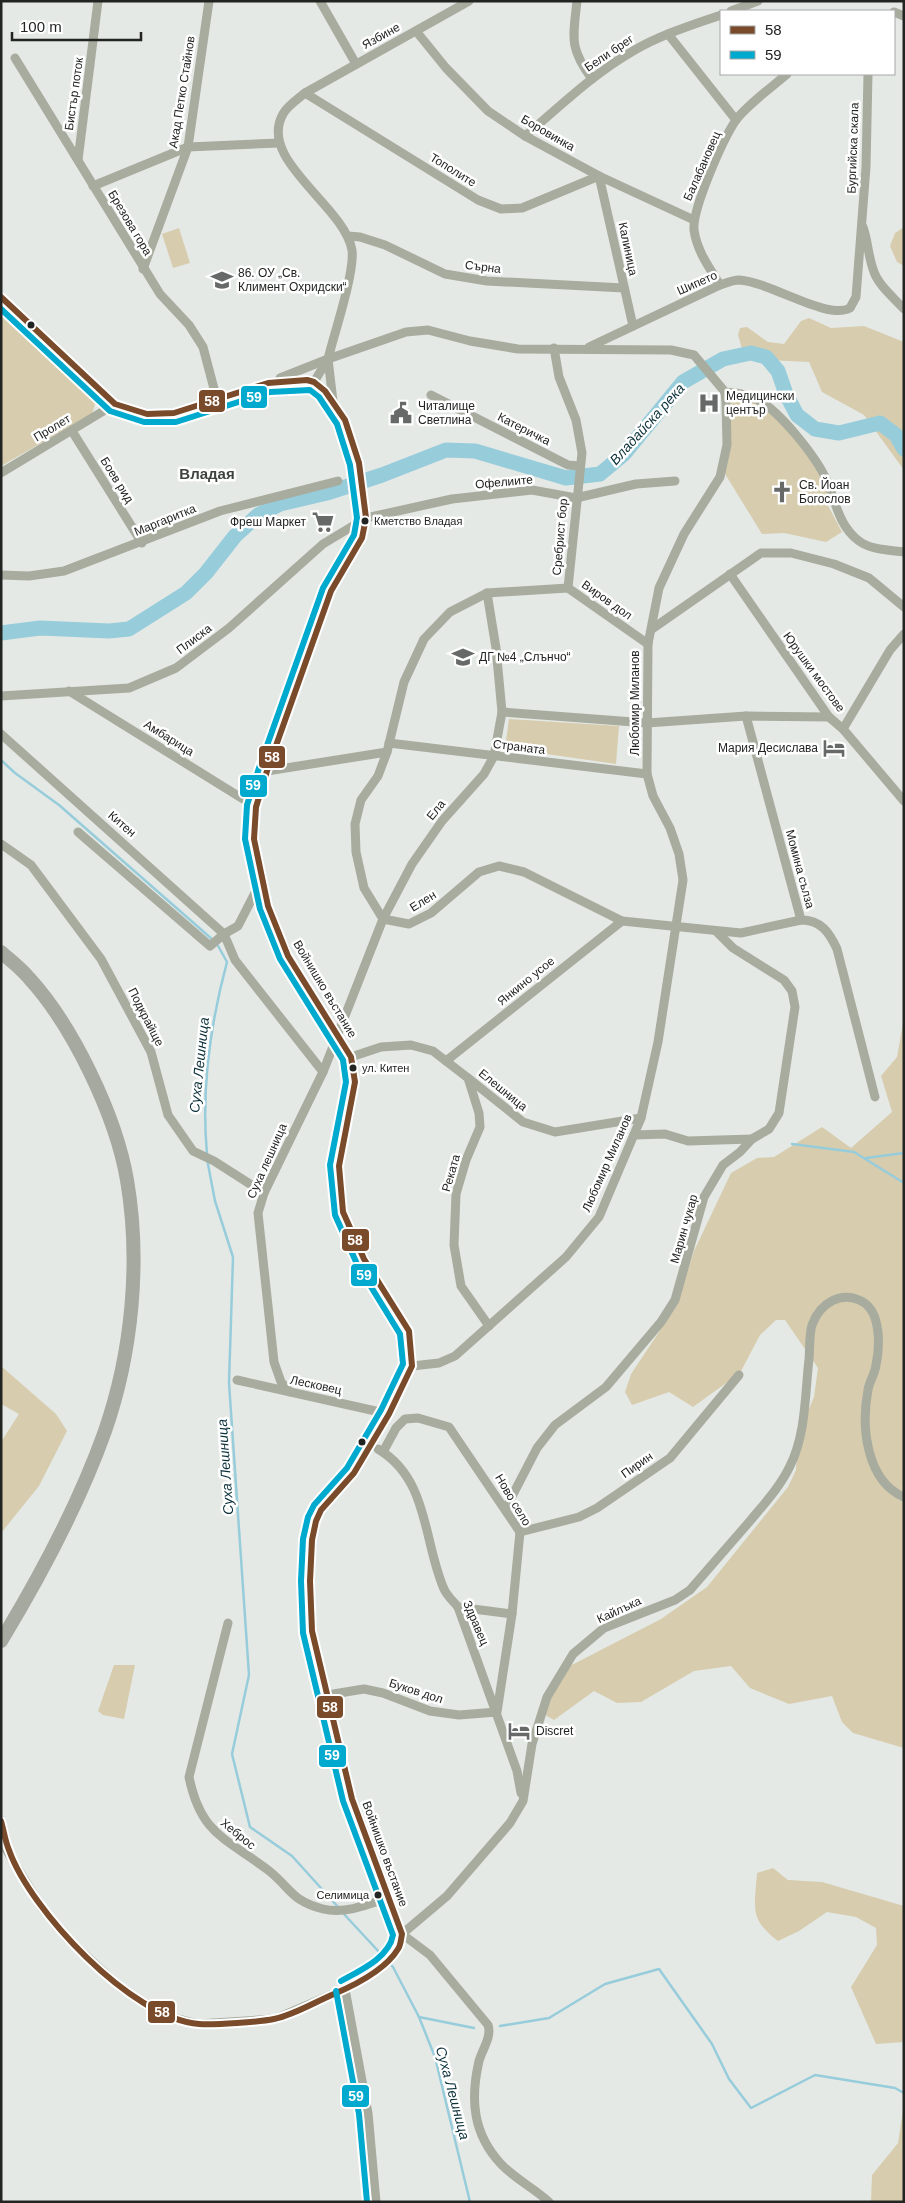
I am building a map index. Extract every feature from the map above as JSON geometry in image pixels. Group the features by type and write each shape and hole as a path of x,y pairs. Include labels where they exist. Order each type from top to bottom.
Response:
{"highway":[{"path":"1,952 29,978 66,1028 94,1079 110,1122 127,1180 132,1239 132,1303 125,1355 105,1430 80,1492 1,1641"}],"street":[{"name":"Бистър поток","path":"78,160 98,1"},
{"name":"Акад Петко Стайнов","path":"143,269 188,147 209,1"},
{"path":"320,1 356,64"},
{"name":"Язбине","path":"279,144 278,124 283,112 305,93 469,1"},
{"path":"577,1 573,39 578,60 592,79"},
{"path":"734,10 758,1"},
{"name":"Бели брег","path":"525,136 592,79 633,50 668,34 720,15"},
{"name":"Боровинка","path":"416,31 446,68 488,111 525,136 600,176 694,220"},
{"path":"668,34 736,120"},
{"name":"Брезова гора","path":"15,58 143,269 160,294 189,325 203,347 217,400"},
{"name":"Балабановец","path":"720,285 699,251 694,220 700,194 736,120 786,75"},
{"name":"Бургийска скала","path":"850,308 856,297 865,173 868,75"},
{"name":"Тополите","path":"305,93 478,200 501,209 522,208 600,176"},
{"path":"93,186 188,147 279,144 292,168 335,215 348,236 352,251 351,269 328,358 314,382"},
{"name":"Калиница","path":"600,176 633,326"},
{"name":"Бургийска скала","path":"861,222 868,242 873,270 878,280 904,309"},
{"name":"Сърна","path":"348,236 360,237 385,245 445,274 487,281 624,288"},
{"name":"Шипето","path":"587,348 720,285 737,280 754,282 833,312 850,308"},
{"path":"1,297 115,404 147,414 174,413 217,400 268,383 328,358 406,332 428,330 470,341 518,349 671,350 694,356 725,392 744,393 760,400 796,434 812,455 826,480 837,512 848,531 861,543 884,550 904,552"},
{"path":"554,348 558,377 576,420 582,453 580,466"},
{"path":"328,358 334,403"},
{"path":"268,383 297,379 314,382 334,403"},
{"name":"Любомир Миланов","path":"412,1366 439,1363 454,1356 566,1257 599,1217 641,1118 658,1042 683,880 679,854 670,828 653,796 647,774 648,644 659,588 684,534 720,477 727,446 725,392"},
{"name":"Катеричка","path":"431,395 568,465 580,466"},
{"name":"Войнишко въстание","path":"334,403 345,420 359,463 366,518 362,538 331,590 267,771 256,806 254,839 261,881 268,906 288,956 351,1057 355,1082 339,1166 343,1212 364,1259 409,1331 412,1366 389,1414 354,1473 321,1510 314,1530 310,1581 312,1632 352,1799 387,1898 402,1934"},
{"name":"Пролет","path":"1,473 115,404"},
{"name":"Боев рид","path":"72,431 142,543"},
{"name":"Сребрист бор","path":"568,588 580,466"},
{"name":"Офелиите","path":"366,518 452,499 532,490 576,498 636,484 675,480"},
{"name":"Маргаритка","path":"1,575 29,576 64,571 142,543 220,510 338,481"},
{"name":"Плиска","path":"1,696 129,688 176,668 229,628 323,544 366,518"},
{"path":"652,629 761,553 791,553 834,564 869,578 904,607"},
{"name":"Юрушки мостове","path":"730,574 829,717 844,729 904,801"},
{"name":"Виров дол","path":"488,593 568,588 648,644"},
{"path":"384,919 364,888 356,852 355,824 361,800 378,776 388,748 404,682 424,639 450,612 488,593"},
{"name":"Ела","path":"337,1034 384,919 412,864 442,821 484,774 494,756 502,712 496,648 488,593"},
{"path":"844,729 890,650 904,634"},
{"name":"Амбарица","path":"69,691 256,806"},
{"path":"502,712 647,723 746,716 829,717"},
{"name":"Момина сълза","path":"746,716 801,920 812,920 830,933 837,949 875,1097"},
{"name":"Китен","path":"1,734 224,934 235,960 322,1072"},
{"name":"Страната","path":"267,771 388,748 494,756 647,774"},
{"path":"78,832 210,946 224,934 238,926 261,881"},
{"name":"Подкрайще","path":"1,844 30,865 101,959 151,1052 168,1115 193,1151 214,1161 264,1193"},
{"name":"Елен","path":"384,919 409,924 431,913 479,872 499,866 524,872 622,921 741,933 801,920"},
{"name":"Янкино усое","path":"446,1061 622,921"},
{"name":"Марин чукар","path":"506,1508 537,1448 556,1425 606,1388 661,1322 675,1300 683,1279 704,1197 723,1165 740,1152 752,1139 769,1129 779,1113 795,1007 792,991 784,980 733,948 716,931"},
{"name":"Суха лешница","path":"290,1392 281,1382 274,1362 258,1213 264,1193 322,1072 337,1034"},
{"path":"351,1057 381,1047 411,1045 433,1051 468,1078"},
{"name":"Елешница","path":"468,1078 523,1122 555,1132 641,1118"},
{"name":"Реката","path":"468,1078 479,1113 480,1126 466,1160 456,1194 454,1245 461,1286 489,1326"},
{"path":"634,1135 664,1134 688,1141 752,1139"},
{"name":"Кайлъка","path":"402,1934 446,1896 510,1823 523,1801 532,1744 547,1697 573,1654 604,1628 675,1600 690,1590 778,1488 790,1467 800,1442 812,1325 823,1304 840,1298 861,1301 872,1310 877,1322 876,1364 868,1390 866,1429 871,1462 882,1481 895,1493 904,1497"},
{"name":"Пирин","path":"520,1532 579,1517 597,1508 670,1458 739,1375"},
{"name":"Лесковец","path":"237,1380 389,1414"},
{"name":"Ново село","path":"383,1452 396,1428 405,1419 418,1418 449,1427 506,1508 520,1532 512,1614 497,1712"},
{"name":"Здравец","path":"370,1445 394,1461 411,1481 420,1501 444,1591 458,1608 517,1770 523,1801"},
{"path":"458,1608 512,1614"},
{"name":"Хеброс","path":"228,1623 189,1777 194,1801 208,1826 240,1853 268,1871 298,1900 325,1909 361,1908 387,1898"},
{"name":"Буков дол","path":"327,1695 364,1689 383,1692 430,1711 459,1715 497,1712"},
{"path":"1,1820 9,1852"},
{"path":"1,1841 42,1908 68,1939 120,1987 146,2005 175,2018 198,2024 274,2019 345,1989 383,1965 399,1948 402,1934 430,1955 483,2018 489,2029 489,2034 479,2061 474,2108 482,2139 502,2165 549,2202"},
{"path":"345,1989 368,2113 376,2202"}],"shaded area":[{"path":"904,227 904,266 897,262 890,246 895,233"},
{"path":"179,228 190,263 173,268 162,234"},
{"path":"1,308 96,401 92,414 1,466"},
{"path":"809,318 831,328 864,326 904,342 904,470 864,415 822,392 809,362 745,359 738,335 740,328 747,327 768,342 784,344 801,321"},
{"path":"725,392 760,401 796,434 831,493 824,498 842,532 826,542 784,533 762,534 722,469 727,445"},
{"path":"509,719 619,726 616,764 505,748"},
{"path":"904,1018 904,1748 853,1733 842,1722 832,1696 789,1704 750,1688 731,1666 694,1671 641,1702 617,1703 594,1691 554,1720 542,1713 564,1669 661,1619 707,1587 788,1487 796,1470 798,1435 814,1397 818,1368 785,1320 776,1320 760,1335 740,1373 693,1407 669,1392 632,1405 625,1392 631,1374 677,1305 694,1251 731,1173 757,1158 774,1157 822,1127 851,1148 892,1112 881,1076 897,1057"},
{"path":"1,1366 56,1414 67,1431 39,1486 1,1533 1,1442 19,1414 1,1404"},
{"path":"114,1665 135,1665 124,1719 103,1715 98,1711"},
{"path":"773,1868 788,1880 822,1882 904,1906 904,2042 876,2044 851,1987 877,1945 876,1928 856,1917 827,1912 799,1931 778,1941 762,1925 758,1918 755,1903 757,1873"},
{"path":"904,2104 904,2202 871,2202 872,2175 898,2143"}],"waterway":[{"name":"Владайска река","path":"1,633 40,628 109,631 129,629 186,593 206,573 235,536 258,515 280,504 327,493 382,475 446,450 475,451 566,478 600,474 624,454 683,382 723,359 751,353 766,357 778,371 786,394 797,415 815,429 839,433 880,423 896,435 904,449"},
{"name":"Суха Лешница","path":"1,760 15,773 59,805 213,940"},
{"name":"Суха Лешница","path":"207,1154 205,1105 208,1057 216,1009 227,962 217,944"},
{"path":"792,1144 854,1152 904,1183"},
{"path":"866,1158 904,1153"},
{"name":"Суха Лешница","path":"207,1159 215,1201 233,1257 229,1383 249,1675 232,1754 250,1827 292,1856 339,1908"},
{"name":"Суха Лешница","path":"342,1912 393,1967 419,2017 435,2057 470,2202"},
{"path":"500,2026 549,2018 605,1984 659,1969 712,2044 729,2079 751,2108 815,2075 895,2088 904,2093"},
{"path":"419,2017 474,2028"}],"transit line":[{"name":"58","path":"1,297 115,404 147,414 174,413 268,383 307,380 314,382 325,391 345,420 359,463 366,518 362,538 331,591 267,771 256,807 254,839 268,906 288,956 351,1057 355,1082 339,1166 343,1212 364,1259 409,1331 412,1366 389,1414 354,1473 321,1510 316,1521 312,1540 310,1581 312,1631 352,1799 402,1934 400,1946 386,1963 369,1976 282,2017 226,2024 199,2024 172,2018 144,2003 115,1983 87,1958 61,1930 38,1902 20,1874 8,1847 1,1821"},
{"name":"59","path":"1,309 110,411 144,422 176,422 270,392 310,390 319,397 337,424 350,465 357,518 354,535 323,588 247,805 245,839 260,909 280,959 343,1060 346,1082 330,1165 335,1215 357,1264 400,1334 403,1364 381,1410 347,1468 314,1505 308,1517 303,1539 301,1581 303,1633 343,1801 393,1935 386,1950 380,1957 341,1981"},
{"name":"59","path":"336,1991 359,2114 367,2202"}],"place":[{"name":"86. ОУ „Св. Климент Охридски“","path":"222,280"},
{"name":"Медицински център","path":"709,403"},
{"name":"Читалище Светлина","path":"401,413"},
{"name":"Св. Йоан Богослов","path":"782,492"},
{"name":"Кметство Владая","path":"365,521"},
{"name":"Фреш Маркет","path":"323,522"},
{"name":"ДГ №4 „Слънчо“","path":"463,657"},
{"name":"Мария Десислава","path":"834,748"},
{"name":"ул. Китен","path":"353,1068"},
{"name":"Discret","path":"519,1731"},
{"name":"Селимица","path":"378,1895"}],"district":[{"name":"Владая","path":"207,473"}]}
